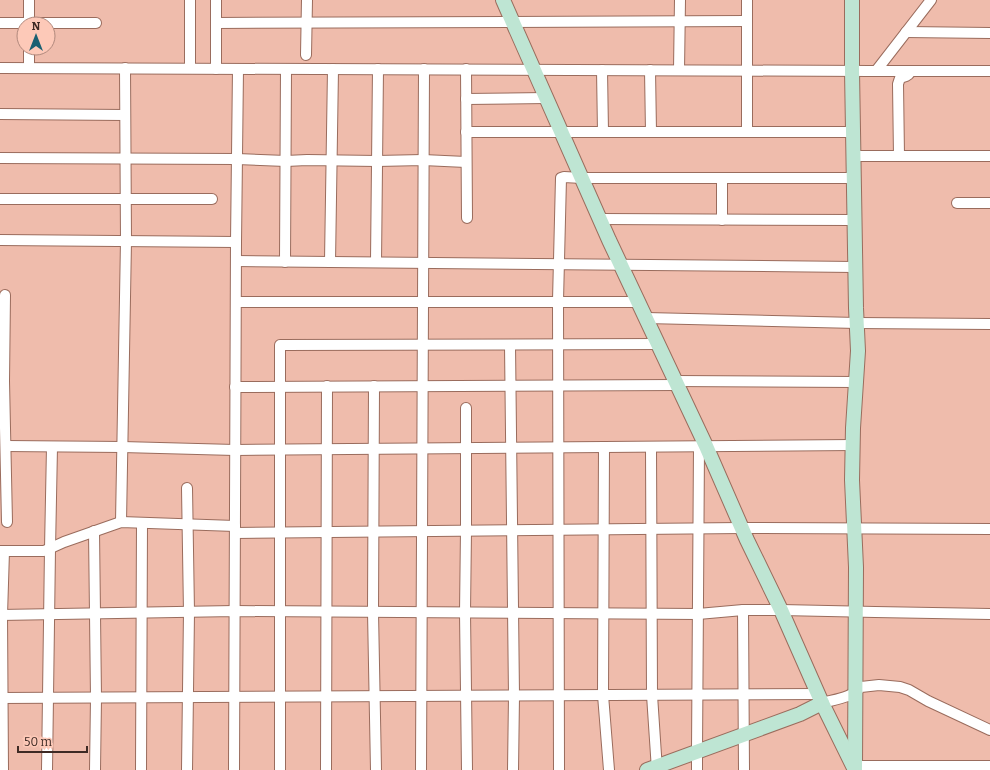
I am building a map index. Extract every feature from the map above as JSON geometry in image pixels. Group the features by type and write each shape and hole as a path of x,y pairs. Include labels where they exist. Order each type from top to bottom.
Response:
{"main road":[{"path":"503,0 703,446 781,610 820,698 855,769"},
{"path":"852,0 855,71 853,156 858,351 853,428 852,480 856,567 860,612 860,689 855,769"},
{"path":"654,769 697,751 800,714 820,698"}],"street":[{"path":"29,0 29,16"},
{"path":"190,0 190,68"},
{"path":"216,0 216,69"},
{"path":"306,55 307,0"},
{"path":"679,70 680,0"},
{"path":"747,0 747,132"},
{"path":"874,71 931,0"},
{"path":"216,23 747,21"},
{"path":"0,22 16,23"},
{"path":"56,23 96,23"},
{"path":"906,32 990,33"},
{"path":"29,56 29,68"},
{"path":"0,68 990,72"},
{"path":"121,522 126,241 125,68"},
{"path":"234,770 238,69"},
{"path":"284,262 286,69"},
{"path":"330,262 333,69"},
{"path":"376,262 378,69"},
{"path":"421,770 424,69"},
{"path":"466,69 467,218"},
{"path":"602,70 603,132"},
{"path":"650,70 651,132"},
{"path":"899,156 898,84 900,78 906,76 909,71"},
{"path":"466,99 547,98"},
{"path":"0,114 125,115"},
{"path":"466,132 853,132"},
{"path":"853,156 990,156"},
{"path":"0,158 237,159 286,161 423,160 466,162"},
{"path":"559,770 558,301 561,178 854,178"},
{"path":"722,178 722,220"},
{"path":"0,200 212,199"},
{"path":"957,203 990,203"},
{"path":"600,219 854,220"},
{"path":"0,240 236,242"},
{"path":"236,261 855,267"},
{"path":"5,295 4,381 7,522"},
{"path":"236,302 638,302"},
{"path":"646,318 857,323 990,324"},
{"path":"280,770 280,345 658,344"},
{"path":"510,345 514,696 513,770"},
{"path":"236,387 511,386 856,382"},
{"path":"326,770 327,386"},
{"path":"374,386 372,612 376,770"},
{"path":"466,408 465,613 467,770"},
{"path":"6,446 280,450 853,445"},
{"path":"47,770 52,446"},
{"path":"652,446 652,695 654,769"},
{"path":"697,770 699,528 703,446"},
{"path":"604,447 604,695 609,770"},
{"path":"188,488 188,770"},
{"path":"3,770 1,698 2,551 44,552 64,542 121,522 188,524 280,532 699,528 990,529"},
{"path":"141,770 142,523"},
{"path":"94,531 96,698 95,770"},
{"path":"743,610 744,770"},
{"path":"1,615 235,611 698,614 743,610 990,614"},
{"path":"1,698 744,694 820,698 850,696 860,689 879,685 900,687 909,690 928,701 990,730"},
{"path":"855,769 990,766"}]}
